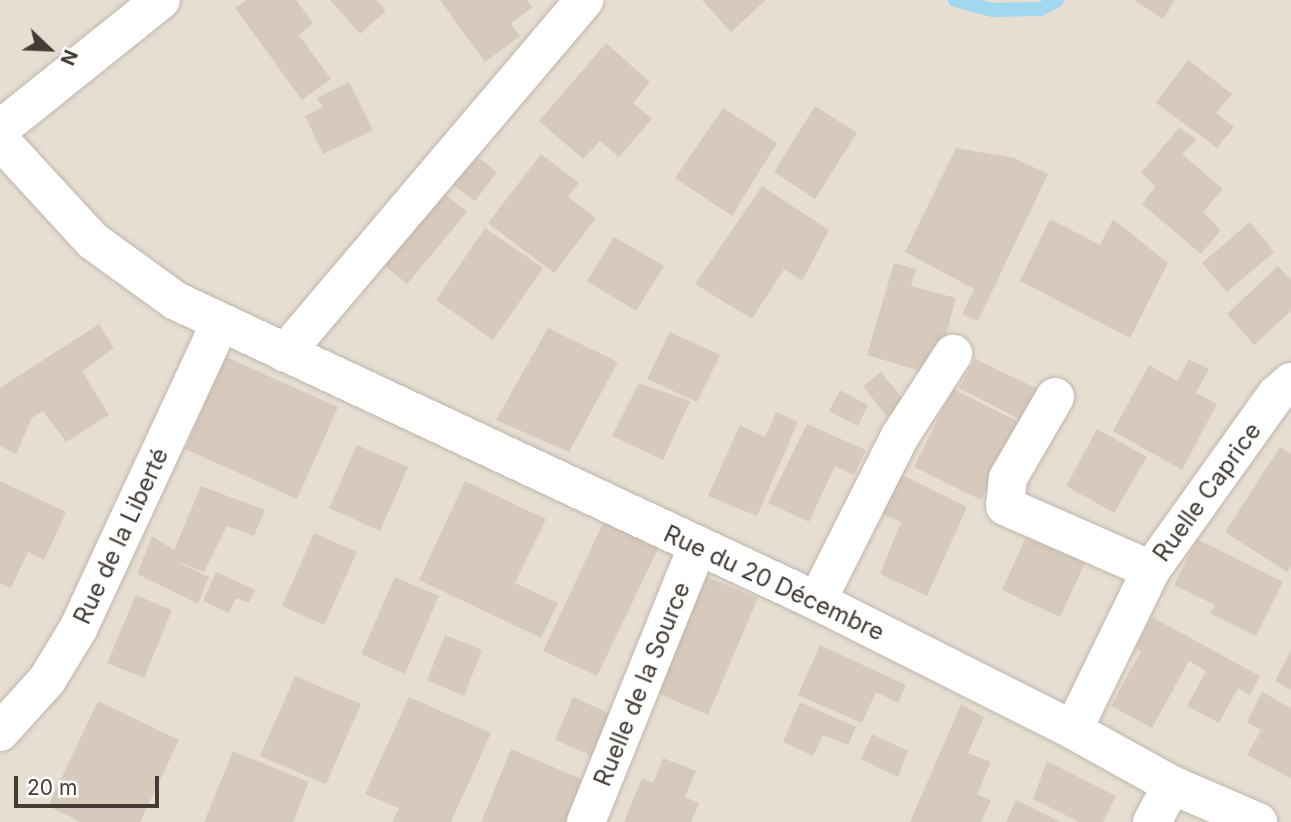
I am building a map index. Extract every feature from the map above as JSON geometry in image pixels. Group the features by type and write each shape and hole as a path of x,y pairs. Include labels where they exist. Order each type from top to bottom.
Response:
{"street":[{"path":"0,129 161,0"},
{"path":"285,353 584,0"},
{"name":"Rue du 20 Décembre","path":"0,140 93,241 176,302 219,325 285,353 817,601 1073,730 1172,785 1258,822"},
{"name":"Rue de la Liberté","path":"0,732 47,680 78,629 219,325"},
{"path":"817,601 900,436 953,355"},
{"name":"Ruelle Caprice","path":"1073,730 1151,570 1276,395 1291,382"},
{"name":"Ruelle Caprice","path":"1055,397 1008,478 1002,498 1005,506 1151,570"},
{"name":"Ruelle de la Source","path":"586,822 697,547"},
{"path":"1152,822 1172,785"}],"shaded area":[{"path":"0,0 1291,0 1291,822 0,822"}],"building":[{"path":"247,0 296,0 313,23 299,35 331,79 302,100 235,8"},
{"path":"330,0 376,0 386,11 360,34"},
{"path":"440,0 527,0 533,7 511,23 520,36 485,62"},
{"path":"702,0 766,0 731,32"},
{"path":"1134,0 1175,0 1163,19"},
{"path":"606,43 650,82 633,103 652,119 619,157 600,141 583,159 539,121"},
{"path":"1188,60 1232,94 1216,113 1234,127 1217,148 1156,103"},
{"path":"349,82 373,130 323,154 305,116 323,107 317,98"},
{"path":"815,106 857,133 815,199 774,172"},
{"path":"723,108 777,143 732,216 675,178"},
{"path":"1179,128 1197,139 1182,154 1223,189 1203,212 1221,230 1201,254 1142,204 1156,186 1141,173"},
{"path":"956,148 1014,158 1048,174 978,321 962,314 974,289 905,252"},
{"path":"467,149 497,172 475,201 444,178"},
{"path":"541,154 579,183 568,197 596,218 554,273 488,223"},
{"path":"434,185 467,212 407,284 375,257"},
{"path":"762,186 829,230 802,281 784,269 752,319 695,284"},
{"path":"1050,219 1100,245 1113,219 1168,263 1130,338 1020,281"},
{"path":"1250,222 1274,252 1227,292 1202,263"},
{"path":"485,228 543,268 493,340 436,300"},
{"path":"614,237 664,266 636,311 587,281"},
{"path":"894,263 916,269 911,286 956,298 942,349 935,347 926,373 867,355"},
{"path":"1278,266 1291,280 1291,311 1254,345 1227,314"},
{"path":"99,324 114,348 82,371 109,415 66,442 43,411 32,418 16,454 0,446 0,388"},
{"path":"548,328 618,362 569,452 496,420"},
{"path":"670,332 720,355 697,402 647,379"},
{"path":"226,357 338,407 297,499 185,449"},
{"path":"975,359 1040,390 1023,421 959,388"},
{"path":"1189,359 1209,369 1196,393 1217,404 1182,470 1113,431 1149,365 1177,381"},
{"path":"881,372 906,403 887,417 863,386"},
{"path":"639,383 690,401 663,460 612,436"},
{"path":"953,389 1021,423 981,500 914,467"},
{"path":"840,390 868,405 858,426 829,411"},
{"path":"776,412 798,422 757,516 708,496 740,425 765,437"},
{"path":"807,424 866,450 854,475 835,466 809,522 768,503"},
{"path":"1097,429 1147,457 1114,513 1066,486"},
{"path":"357,445 408,467 380,531 329,508"},
{"path":"1280,447 1291,454 1291,566 1287,572 1225,532"},
{"path":"898,473 967,507 927,596 880,574 901,522 877,512"},
{"path":"0,481 66,512 44,560 28,552 11,588 0,583"},
{"path":"465,481 546,519 515,583 558,603 541,638 419,580"},
{"path":"201,486 265,510 254,536 227,526 204,572 169,558 209,577 198,604 137,574 152,536 174,550"},
{"path":"604,521 659,547 597,676 543,651"},
{"path":"314,533 357,552 324,625 282,606"},
{"path":"1026,537 1085,563 1060,617 1002,590"},
{"path":"1197,539 1283,582 1256,636 1210,613 1215,605 1174,585"},
{"path":"216,572 255,590 249,603 236,598 229,613 203,601"},
{"path":"395,577 439,596 405,674 361,654"},
{"path":"707,577 758,598 708,715 655,692"},
{"path":"136,595 172,610 144,678 107,663"},
{"path":"1152,617 1260,676 1250,695 1238,688 1219,723 1187,706 1206,671 1189,661 1152,728 1111,706 1141,651 1135,647"},
{"path":"445,635 482,650 464,696 427,680"},
{"path":"820,645 906,685 898,703 876,692 862,723 798,695"},
{"path":"1291,650 1291,690 1275,681"},
{"path":"295,676 361,704 326,784 260,756"},
{"path":"1262,692 1291,708 1291,778 1247,755 1261,730 1247,722"},
{"path":"409,697 491,733 451,822 392,822 399,808 365,794"},
{"path":"573,697 618,717 599,759 555,740"},
{"path":"98,701 179,740 140,822 81,822 48,806"},
{"path":"800,702 856,727 848,745 823,735 813,756 783,742"},
{"path":"961,704 984,717 968,753 991,762 977,794 991,800 981,822 910,822"},
{"path":"872,734 908,751 898,777 861,759"},
{"path":"511,749 586,781 568,822 481,822"},
{"path":"233,751 309,782 293,822 204,822"},
{"path":"663,758 696,771 685,797 699,803 691,822 624,822 642,778 653,783"},
{"path":"1047,761 1116,796 1103,822 1079,822 1033,799"},
{"path":"1016,800 1061,822 1006,822"}],"waterway":[{"path":"955,0 992,10 1041,9 1057,0"}]}
